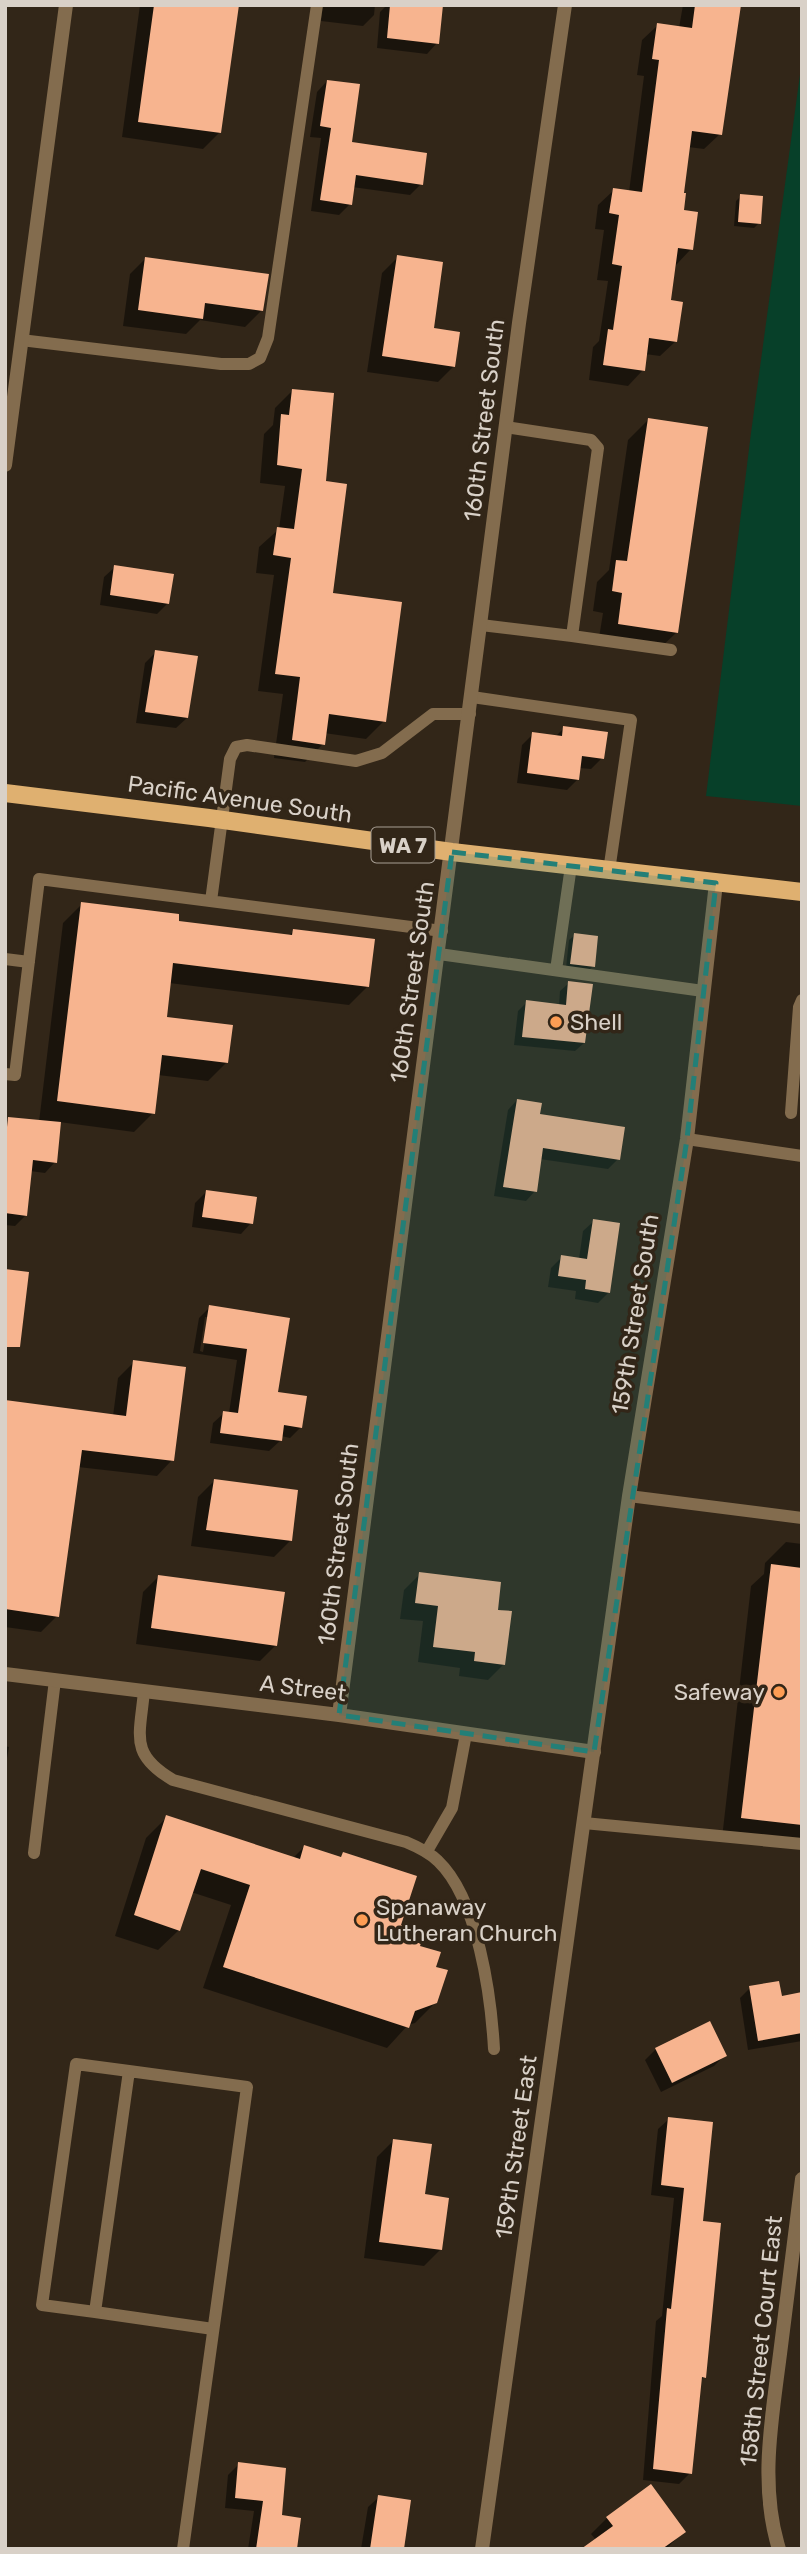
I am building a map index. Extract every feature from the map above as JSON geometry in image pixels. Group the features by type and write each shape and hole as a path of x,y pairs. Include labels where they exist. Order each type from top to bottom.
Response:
{"main road":[{"name":"Pacific Avenue South","path":"5,793 452,852 802,892"}],"street":[{"path":"5,465 66,5"},
{"name":"160th Street South","path":"339,1715 506,427 565,5"},
{"name":"159th Street South","path":"594,1752 629,1496 687,1139 716,883"},
{"name":"A Street","path":"5,1674 339,1715 594,1752"},
{"name":"159th Street East","path":"482,2549 594,1752"},
{"name":"158th Street Court East","path":"779,2549 772,2525 768,2488 769,2443 802,2179"}],"lane":[{"path":"21,340 221,364 249,364 260,358 268,338 317,5"},
{"path":"506,427 591,440 598,448 572,636"},
{"path":"481,625 671,650"},
{"path":"472,697 631,720 609,871"},
{"path":"211,901 230,759 236,747 247,745 356,761 382,753 433,714 470,714"},
{"path":"556,970 571,866"},
{"path":"5,1074 15,1075 39,879 442,931"},
{"path":"439,954 704,991"},
{"path":"5,959 29,962"},
{"path":"791,1114 799,1007 802,1000"},
{"path":"687,1139 802,1156"},
{"path":"629,1496 802,1518"},
{"path":"34,1853 55,1680"},
{"path":"145,1691 140,1739 143,1753 154,1768 173,1780 406,1842 427,1851 448,1872 467,1908 487,1985 494,2049"},
{"path":"427,1851 452,1808 466,1734"},
{"path":"584,1823 802,1844"},
{"path":"183,2549 247,2087 76,2064 42,2305 213,2329"},
{"path":"95,2312 129,2071"}],"highlighted area":[{"path":"452,852 716,883 687,1139 594,1752 339,1715"}],"green space":[{"path":"802,60 802,806 706,796 751,433"}],"building":[{"path":"154,5 239,5 221,133 138,122"},
{"path":"390,5 443,5 439,44 387,38"},
{"path":"695,5 741,5 722,135 692,131 684,210 698,212 693,250 678,248 671,300 683,302 677,342 649,338 645,371 603,365 608,329 613,330 622,266 612,264 619,215 609,213 613,188 642,192 659,60 652,59 657,23 692,28"},
{"path":"327,80 360,84 352,142 427,153 423,185 356,175 352,205 320,200 331,128 320,126"},
{"path":"740,194 763,196 761,224 738,222"},
{"path":"397,255 443,262 434,328 460,332 455,367 382,356"},
{"path":"145,257 269,274 263,311 205,303 203,319 138,310"},
{"path":"292,389 334,393 326,481 347,484 333,593 402,602 386,722 329,714 325,745 292,740 300,677 275,674 291,558 273,555 277,527 294,529 302,469 277,465 281,414 289,415"},
{"path":"648,418 708,427 678,633 618,624 622,593 612,591 616,560 627,561"},
{"path":"114,565 174,574 169,604 110,595"},
{"path":"155,650 198,656 188,718 145,712"},
{"path":"563,726 608,732 604,759 582,756 579,780 527,773 532,732 562,736"},
{"path":"81,902 179,914 179,921 292,935 293,929 375,939 369,987 173,963 167,1017 233,1025 228,1063 162,1055 155,1114 57,1101"},
{"path":"574,933 598,936 595,967 570,964"},
{"name":"Shell","path":"568,981 593,984 585,1043 522,1037 526,1000 566,1005"},
{"path":"517,1099 542,1103 540,1114 625,1127 620,1160 543,1148 537,1192 503,1187"},
{"path":"8,1117 61,1122 57,1163 33,1160 27,1216 5,1213"},
{"path":"206,1190 257,1197 253,1224 202,1217"},
{"path":"593,1219 620,1223 610,1293 585,1289 586,1280 558,1276 561,1255 587,1259"},
{"path":"5,1269 29,1272 20,1347 5,1347"},
{"path":"209,1305 290,1318 278,1392 307,1396 302,1428 284,1425 282,1441 220,1433 223,1411 238,1413 247,1349 203,1343"},
{"path":"133,1360 186,1367 174,1461 82,1450 59,1617 5,1609 5,1400 126,1416"},
{"path":"214,1479 298,1490 292,1541 206,1530"},
{"name":"Safeway","path":"771,1564 802,1568 802,1825 741,1818"},
{"path":"419,1572 501,1582 498,1610 512,1611 505,1665 474,1661 475,1652 433,1647 438,1606 415,1603"},
{"path":"158,1575 285,1592 277,1646 151,1628"},
{"name":"Spanaway Lutheran Church","path":"166,1815 300,1859 304,1845 341,1857 343,1852 417,1876 401,1925 425,1933 420,1946 441,1952 436,1967 448,1970 437,2003 415,2011 409,2028 223,1967 250,1885 201,1869 180,1931 134,1915"},
{"path":"779,1981 782,1996 802,1992 802,2033 758,2041 749,1986"},
{"path":"710,2021 727,2056 672,2083 655,2048"},
{"path":"668,2117 713,2122 703,2221 721,2223 706,2378 702,2377 692,2474 653,2469 667,2308 671,2309 684,2188 661,2185"},
{"path":"393,2139 432,2144 425,2194 449,2198 442,2250 379,2242"},
{"path":"238,2462 286,2468 282,2515 301,2518 297,2549 256,2549 263,2501 235,2498"},
{"path":"651,2484 686,2532 662,2549 581,2549 613,2526 606,2517"},
{"path":"378,2495 411,2500 404,2549 370,2549"}],"place":[{"name":"Shell","path":"556,1022"},
{"name":"Safeway","path":"779,1692"},
{"name":"Spanaway Lutheran Church","path":"362,1920"}]}
